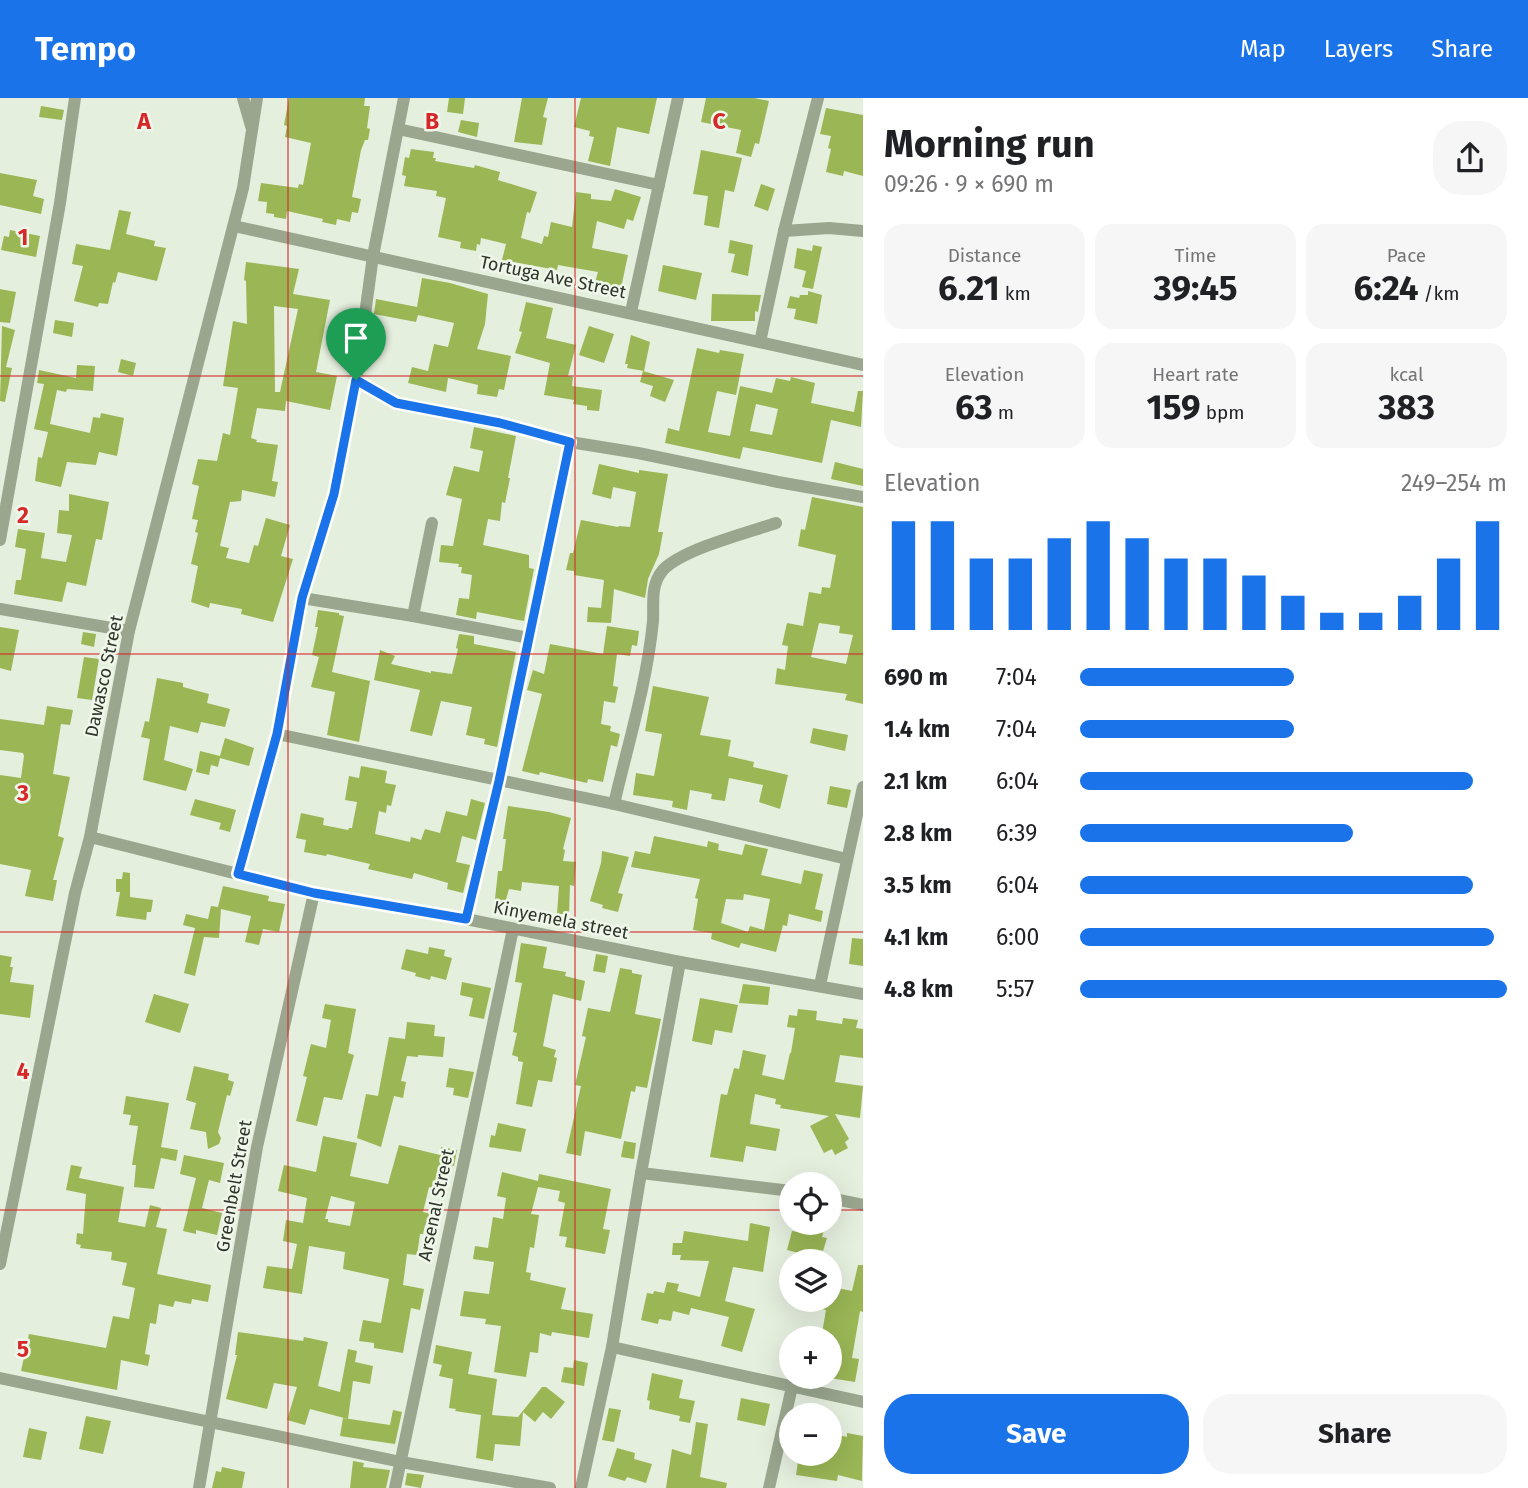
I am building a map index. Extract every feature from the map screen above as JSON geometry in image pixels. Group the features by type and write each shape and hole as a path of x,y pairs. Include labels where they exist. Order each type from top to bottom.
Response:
{"street":[{"path":"0,540 58,217 75,98"},
{"path":"243,98 252,130"},
{"name":"Dawasco Street","path":"0,1264 3,1234 75,893 90,837 130,631 234,226 243,188 257,98"},
{"path":"238,874 277,734 302,598 334,494 356,380 373,256 404,98"},
{"path":"631,312 678,98"},
{"path":"760,342 783,231 818,98"},
{"path":"398,129 659,185"},
{"name":"Tortuga Ave Street","path":"234,226 863,365"},
{"path":"783,231 829,228 863,231"},
{"path":"356,380 396,403 500,423 570,442 863,497"},
{"path":"466,919 499,781 570,442"},
{"path":"413,616 432,523"},
{"path":"614,804 646,668 653,619 653,594 659,576 677,559 776,523"},
{"path":"302,598 529,638"},
{"path":"0,609 130,631"},
{"path":"277,734 614,804 847,859"},
{"path":"820,985 863,787"},
{"name":"Kinyemela street","path":"90,837 314,893 863,994"},
{"name":"Greenbelt Street","path":"199,1488 257,1147 314,893"},
{"name":"Arsenal Street","path":"395,1488 513,929"},
{"path":"581,1488 612,1347 680,962"},
{"path":"641,1173 779,1190"},
{"path":"842,1201 863,1205"},
{"path":"612,1347 779,1384"},
{"path":"0,1378 401,1462 550,1488"},
{"path":"769,1488 792,1389"},
{"path":"801,1389 863,1402"}],"building":[{"path":"289,98 365,98 364,106 370,106 368,140 365,140 361,150 352,197 361,199 358,213 352,212 350,222 337,219 336,225 322,222 323,219 287,211 286,219 274,217 274,214 266,213 267,202 258,201 261,183 298,188 299,184 303,185 311,143 285,137 287,126 284,125"},
{"path":"449,98 465,98 463,114 447,112"},
{"path":"522,98 548,98 543,117 547,118 542,145 514,142"},
{"path":"581,98 657,98 649,134 617,127 610,166 588,161 594,137 589,136 590,131 574,127"},
{"path":"706,98 754,98 769,101 759,144 755,143 751,157 736,153 741,130 701,122"},
{"path":"41,106 64,110 62,120 39,117"},
{"path":"826,108 863,115 863,176 844,171 843,176 826,172 831,136 820,134"},
{"path":"461,120 479,123 477,137 458,132"},
{"path":"411,149 434,152 435,161 474,168 475,165 500,172 498,180 537,192 530,213 527,212 521,238 542,244 544,236 548,237 551,222 572,227 576,192 591,194 591,199 611,201 615,189 641,197 633,221 627,219 624,229 597,221 592,248 628,255 621,288 595,283 598,272 558,265 557,270 502,260 506,244 481,238 476,251 460,248 461,242 438,237 446,198 436,196 437,191 404,186 406,176 402,175 405,157 409,158"},
{"path":"701,150 742,158 734,192 725,190 719,228 704,225 708,196 693,194"},
{"path":"0,173 37,180 33,196 44,199 41,214 0,205"},
{"path":"761,184 775,189 768,211 754,206"},
{"path":"119,210 131,212 126,234 155,241 154,246 166,248 157,281 118,272 108,304 99,303 98,307 74,301 83,266 72,264 76,244 110,250"},
{"path":"10,230 40,236 36,257 1,250 4,236 9,237"},
{"path":"730,240 753,245 748,276 731,272 735,254 728,253"},
{"path":"813,245 822,247 813,289 802,287 806,271 794,268 797,248 812,251"},
{"path":"246,262 299,269 293,294 330,300 316,372 337,376 330,410 286,401 285,411 257,408 251,438 257,440 256,442 278,445 272,481 278,482 275,497 242,490 241,501 230,502 220,546 229,548 226,558 249,563 254,545 258,546 266,518 290,525 281,556 293,559 273,622 241,614 242,609 210,603 209,608 191,602 198,566 191,564 198,533 195,532 198,520 192,519 199,486 192,484 198,459 217,461 223,433 230,435 238,388 223,386 233,321 247,324 244,280","holes":["274,306 298,309 280,392 275,392"]},
{"path":"663,265 702,273 696,300 658,291"},
{"path":"422,278 488,294 485,324 477,349 511,356 504,390 499,389 497,397 477,394 478,385 448,378 446,392 408,383 412,367 428,371 434,344 448,347 454,323 418,315 416,322 374,314 376,299 417,307"},
{"path":"0,289 16,292 10,323 0,322"},
{"path":"808,291 822,295 817,324 794,319 796,309 787,308 790,296 799,298 800,295 808,295"},
{"path":"712,294 761,295 758,312 755,311 755,321 711,321"},
{"path":"526,302 553,308 546,338 576,345 568,376 573,377 572,386 602,390 599,411 587,410 587,406 573,404 574,400 544,395 550,363 515,353 522,332 519,331"},
{"path":"55,320 74,323 72,337 53,333"},
{"path":"2,326 15,330 6,367 12,368 5,402 0,401"},
{"path":"589,326 614,334 604,363 579,355"},
{"path":"631,335 650,342 644,371 627,368 628,364 625,364"},
{"path":"697,348 719,353 720,350 744,354 736,395 717,391 708,432 730,436 740,386 772,393 776,378 790,381 791,377 815,383 811,403 854,412 858,391 863,391 861,427 831,420 822,463 743,447 740,459 665,443 668,428 679,431","holes":["756,404 778,409 772,435 750,431"]},
{"path":"121,359 136,363 133,376 118,372"},
{"path":"77,365 95,366 93,391 57,390 50,424 90,433 93,417 100,418 101,413 124,418 117,456 99,452 96,465 67,462 61,487 35,481 38,457 42,458 48,432 34,429 44,384 37,383 39,370 76,378"},
{"path":"643,371 674,380 665,402 650,396 653,386 640,382"},
{"path":"474,427 516,436 500,521 488,519 483,545 529,555 529,568 534,569 524,621 477,612 476,619 456,615 459,598 469,599 472,575 461,573 462,567 458,567 459,564 439,562 441,545 453,546 462,499 446,495 454,466 479,472 483,451 470,448"},
{"path":"835,462 863,469 863,486 831,479"},
{"path":"599,464 639,473 639,470 668,474 658,532 663,532 659,554 648,579 645,598 614,589 611,623 587,622 588,607 601,608 604,580 574,575 574,571 566,570 581,520 630,527 636,492 613,487 611,499 592,494"},
{"path":"69,494 109,502 102,540 96,539 86,586 67,582 62,602 14,594 16,580 21,580 26,549 15,547 18,529 45,533 41,558 66,562 72,535 57,533 59,510 69,511"},
{"path":"812,497 863,507 863,704 845,700 847,694 775,684 777,668 785,670 788,646 782,645 787,623 803,626 809,592 821,594 822,587 830,588 836,555 798,546 801,529 805,530","holes":["819,623 840,626 839,633 853,635 846,664 811,657"]},
{"path":"318,610 344,616 332,672 370,681 359,742 327,735 335,692 311,687 319,657 312,655 318,627 315,627"},
{"path":"607,626 639,631 637,646 632,645 630,656 617,654 613,686 618,687 615,703 604,701 601,724 611,726 610,731 620,734 617,747 611,745 603,782 588,779 587,783 540,772 539,775 522,771 542,694 527,690 533,670 544,674 550,644 603,654"},
{"path":"0,627 19,630 11,671 0,668"},
{"path":"83,632 96,634 94,647 81,644"},
{"path":"459,634 474,636 474,644 516,652 497,747 484,744 485,739 466,735 472,707 441,701 432,736 410,731 420,690 374,680 380,650 395,656 391,664 431,673 452,674"},
{"path":"84,657 99,659 92,700 77,698"},
{"path":"157,678 183,683 183,687 209,694 207,703 230,709 225,727 201,722 198,733 170,726 164,760 193,769 186,791 143,780 150,739 141,737 145,721 149,722"},
{"path":"653,686 709,697 700,735 731,740 728,756 754,762 753,767 788,775 780,809 759,802 763,785 729,778 725,801 711,799 712,794 690,790 687,810 672,807 673,801 633,795 636,773 654,776 662,734 645,731"},
{"path":"47,706 73,710 70,725 61,724 53,774 70,777 58,836 64,838 53,880 57,880 53,901 25,896 31,870 0,864 0,775 21,778 24,756 23,753 0,750 0,719 44,725"},
{"path":"813,728 848,735 845,751 810,743"},
{"path":"225,738 254,748 249,766 220,758 218,767 211,765 209,775 196,772 200,751 220,756"},
{"path":"361,766 387,771 385,783 396,785 391,806 387,805 386,813 379,811 375,834 410,842 411,837 421,840 425,829 440,833 446,811 467,816 471,799 485,803 476,840 462,836 456,862 470,865 463,893 447,889 448,883 414,873 412,879 368,869 370,864 327,854 304,852 306,840 296,838 301,813 324,818 323,825 348,830 352,828 357,802 345,800 349,776 359,778"},
{"path":"830,786 851,790 847,808 827,804"},
{"path":"195,799 236,810 230,832 219,829 221,823 190,815"},
{"path":"508,806 571,818 563,849 563,861 576,862 574,886 570,885 569,914 557,914 559,886 522,882 521,891 509,889 505,903 495,899 498,871 502,871"},
{"path":"654,836 707,847 708,841 719,844 718,850 742,855 745,844 768,849 761,875 801,884 804,870 823,874 815,909 823,911 821,922 789,914 787,926 783,925 776,952 741,943 739,948 711,939 712,933 693,930 698,899 695,898 700,879 631,867 635,851 650,854","holes":["744,894 770,899 764,930 750,926 748,932 721,923 726,899 743,900"]},
{"path":"602,851 629,857 618,893 623,894 618,912 602,908 603,905 590,901"},
{"path":"123,872 130,873 130,897 153,900 146,920 116,916 120,892 116,892 116,879 122,879"},
{"path":"223,886 269,896 268,901 285,904 279,932 263,929 259,945 245,942 251,916 221,909 219,938 204,937 195,976 184,973 195,928 183,925 186,914 208,919 211,906 218,907"},
{"path":"852,938 863,939 863,966 849,964"},
{"path":"521,943 547,947 543,968 566,972 565,976 585,981 581,1001 553,994 543,1046 556,1050 554,1057 557,1058 552,1082 538,1080 532,1107 516,1104 523,1062 512,1055 517,1033 513,1032 522,983 515,982"},
{"path":"429,947 445,950 444,956 452,958 446,980 431,976 430,980 401,969 406,949 428,954"},
{"path":"596,954 608,956 605,973 593,971"},
{"path":"0,955 12,957 10,982 34,985 30,1018 0,1014"},
{"path":"620,968 642,975 635,1014 661,1019 647,1088 636,1086 635,1092 631,1091 621,1139 585,1131 581,1156 566,1153 581,1086 575,1085 586,1037 582,1036 588,1008 610,1012"},
{"path":"462,982 491,988 484,1019 469,1016 473,998 460,995"},
{"path":"743,984 770,987 768,1005 739,1003"},
{"path":"154,994 189,1004 180,1033 145,1022"},
{"path":"700,998 738,1005 732,1033 715,1030 712,1045 692,1041"},
{"path":"325,1004 356,1009 348,1053 354,1055 342,1100 324,1097 317,1126 296,1121 307,1077 303,1076 311,1044 326,1048 331,1020 322,1018"},
{"path":"798,1009 817,1011 816,1020 842,1024 843,1018 858,1020 856,1028 863,1029 863,1058 840,1055 835,1082 863,1086 860,1118 835,1114 849,1139 845,1142 848,1148 835,1155 832,1149 824,1153 810,1126 829,1116 780,1108 781,1105 775,1104 776,1099 755,1094 750,1124 780,1129 776,1151 746,1146 743,1162 710,1157 721,1094 727,1095 734,1068 739,1069 743,1050 766,1055 762,1075 784,1080 795,1028 787,1027 789,1015 797,1016"},
{"path":"407,1022 435,1025 434,1036 445,1037 443,1057 407,1056 401,1081 406,1082 403,1098 394,1096 381,1147 357,1138 366,1094 378,1096 389,1037 405,1039"},
{"path":"194,1066 229,1074 228,1080 234,1082 230,1096 227,1095 218,1132 221,1138 219,1144 208,1149 206,1132 190,1129 196,1103 186,1100"},
{"path":"449,1068 474,1072 468,1098 453,1095 454,1088 446,1087"},
{"path":"126,1096 169,1103 161,1147 178,1150 176,1161 161,1158 154,1189 134,1187 136,1165 132,1165 138,1126 129,1125 131,1115 123,1114"},
{"path":"498,1123 526,1129 521,1152 489,1147 491,1135 495,1136"},
{"path":"323,1136 357,1143 350,1176 388,1184 399,1145 440,1155 441,1147 457,1150 454,1166 447,1165 441,1190 429,1187 423,1212 435,1215 432,1226 425,1225 423,1234 420,1234 417,1255 407,1254 403,1285 424,1289 420,1310 411,1308 403,1353 374,1348 374,1343 359,1341 363,1320 381,1323 389,1279 343,1269 345,1252 309,1246 302,1294 263,1288 267,1266 292,1269 297,1244 283,1241 286,1220 303,1223 307,1198 278,1191 284,1165 316,1172","holes":["331,1196 355,1202 350,1226 325,1219"]},
{"path":"624,1141 636,1143 634,1159 621,1157"},
{"path":"184,1155 224,1163 220,1183 209,1180 202,1208 222,1213 217,1235 196,1230 196,1234 183,1231 196,1178 180,1174"},
{"path":"71,1165 82,1167 79,1178 124,1187 118,1222 145,1227 150,1205 161,1208 156,1227 167,1229 157,1274 211,1285 208,1302 192,1299 191,1304 175,1301 173,1307 159,1304 156,1324 150,1323 145,1354 150,1355 148,1366 121,1360 117,1390 21,1371 29,1334 106,1348 113,1316 129,1319 135,1288 122,1285 127,1263 111,1260 112,1252 80,1248 81,1245 76,1244 77,1233 83,1234 86,1194 66,1190"},
{"path":"502,1172 538,1181 539,1174 611,1189 603,1229 610,1230 605,1254 565,1247 567,1237 559,1236 565,1203 558,1201 560,1191 538,1187 531,1214 539,1215 534,1248 530,1247 526,1272 531,1273 530,1280 566,1288 561,1309 593,1314 589,1338 552,1332 551,1336 540,1333 538,1353 530,1352 526,1377 494,1372 501,1326 485,1324 486,1319 460,1316 464,1291 489,1294 494,1262 473,1259 475,1246 488,1248 493,1217 503,1219 506,1198 497,1196"},
{"path":"750,1223 770,1227 763,1272 733,1267 725,1301 755,1309 742,1352 721,1346 729,1317 691,1308 689,1315 673,1311 671,1321 659,1319 658,1324 641,1320 647,1293 664,1293 667,1282 679,1284 677,1291 700,1297 709,1261 680,1260 681,1255 672,1255 673,1243 682,1243 684,1231 748,1241"},
{"path":"791,1235 823,1235 827,1238 824,1249 787,1249"},
{"path":"858,1265 863,1265 863,1312 860,1311 852,1358 859,1359 855,1382 842,1380 842,1326 823,1326 826,1312 842,1312 842,1289 852,1291"},
{"path":"238,1332 303,1341 304,1337 328,1342 318,1386 340,1392 348,1349 357,1351 355,1362 373,1366 370,1384 353,1381 348,1419 310,1409 305,1425 287,1420 297,1387 274,1383 267,1409 226,1399 237,1355"},
{"path":"436,1345 472,1352 468,1374 497,1379 492,1415 518,1417 542,1387 546,1387 565,1402 551,1419 543,1412 535,1422 523,1412 520,1446 495,1444 493,1461 476,1458 481,1415 449,1408 453,1379 439,1376 442,1365 433,1363"},
{"path":"574,1360 588,1363 584,1386 561,1382 564,1367 573,1368"},
{"path":"652,1373 683,1380 679,1398 695,1401 690,1423 679,1421 680,1416 649,1409 650,1401 647,1400"},
{"path":"741,1398 770,1404 765,1426 737,1420"},
{"path":"609,1408 621,1410 614,1442 602,1440"},
{"path":"393,1410 402,1412 395,1444 340,1436 343,1418 390,1425"},
{"path":"86,1416 111,1421 103,1454 79,1449"},
{"path":"696,1422 708,1424 700,1477 727,1483 726,1488 666,1488 672,1449 691,1455"},
{"path":"29,1428 47,1432 41,1460 23,1457"},
{"path":"847,1433 863,1436 862,1481 838,1475 837,1481 796,1475 797,1466 842,1466 842,1436 847,1437"},
{"path":"617,1448 635,1453 634,1459 652,1464 646,1483 627,1477 625,1481 608,1476"},
{"path":"353,1461 364,1463 363,1467 390,1470 386,1488 350,1488"},
{"path":"222,1467 245,1472 242,1488 212,1488 216,1471 221,1472"},
{"path":"407,1473 424,1475 421,1488 405,1485"}],"route":[{"path":"356,380 396,403 500,423 570,442 499,781 466,919 314,893 238,874 277,734 302,598 334,494 356,380"}]}
